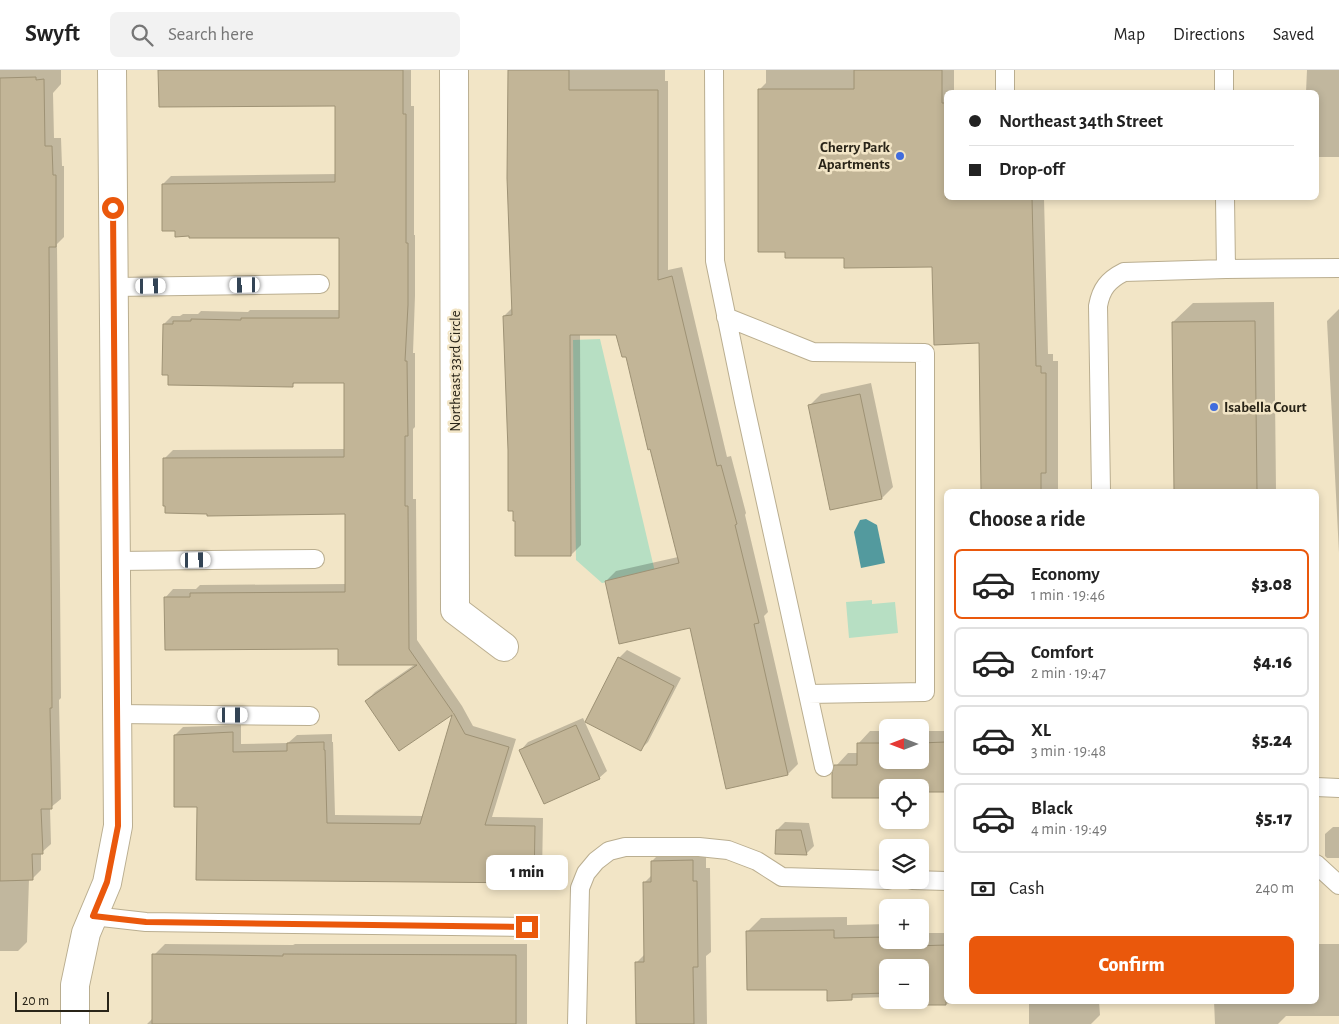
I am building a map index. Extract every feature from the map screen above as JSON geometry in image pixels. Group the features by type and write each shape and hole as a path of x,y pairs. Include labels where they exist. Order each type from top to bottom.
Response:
{"street":[{"path":"75,1024 75,985 86,933 107,882 118,826 112,70"},
{"name":"Northeast 33rd Circle","path":"454,70 455,610 504,647"}],"lane":[{"path":"714,70 715,261 824,767"},
{"path":"1005,70 1005,90"},
{"path":"1224,70 1224,90"},
{"path":"1225,200 1226,269"},
{"path":"1101,489 1098,306 1100,295 1114,277 1124,272 1339,268"},
{"path":"114,287 320,284"},
{"path":"726,317 813,352 924,353 924,692 808,694"},
{"path":"116,561 315,559"},
{"path":"117,714 310,716"},
{"path":"1319,787 1339,788"},
{"path":"577,1024 578,904 580,888 586,873 596,860 609,851 625,847 698,847 728,850 757,860 782,877 879,880"},
{"path":"1319,867 1339,885"},
{"path":"929,880 944,881"},
{"path":"93,916 146,922 527,927"}],"green space":[{"path":"600,339 655,572 602,583 576,560 573,340"},
{"path":"872,600 872,604 895,602 898,633 849,638 846,602"}],"water":[{"path":"866,519 877,525 885,563 861,568 854,532 860,520"}],"building":[{"path":"158,70 403,70 403,114 406,114 406,243 408,243 408,305 405,361 407,361 408,436 405,436 405,506 408,506 409,649 454,714 465,734 509,747 485,825 535,826 534,883 196,880 197,807 174,807 174,735 233,732 233,752 287,751 287,743 324,742 327,823 420,824 452,715 399,751 365,701 417,665 338,665 338,649 165,650 164,597 190,597 190,593 345,592 345,514 207,516 207,514 165,513 165,506 163,506 163,458 344,457 344,383 293,383 293,387 168,385 168,375 162,375 163,324 173,324 173,321 191,321 191,319 339,318 339,238 189,238 189,236 175,237 175,231 162,231 162,184 335,182 335,106 159,107"},
{"path":"508,70 569,70 569,90 658,90 658,280 672,276 717,466 721,465 737,524 735,525 759,623 754,624 788,775 726,789 690,628 619,644 605,581 679,563 650,449 648,450 626,357 622,357 616,335 570,335 571,556 515,556 515,521 513,521 513,511 508,511 508,450 503,316 512,315 507,178"},
{"path":"854,70 942,70 944,200 1032,200 1036,366 1041,366 1041,373 1046,373 1046,473 1041,473 1041,489 981,489 979,343 934,345 932,267 844,268 844,258 785,258 785,252 758,252 758,89 854,89"},
{"path":"36,77 36,80 44,79 45,146 52,146 53,175 56,175 56,247 49,247 52,809 41,809 43,854 32,854 33,880 0,881 0,78"},
{"name":"Isabella Court","path":"1255,321 1257,489 1174,489 1172,322"},
{"path":"860,394 882,499 830,510 808,405"},
{"path":"618,657 674,686 641,751 585,722"},
{"path":"576,725 600,779 544,804 519,750"},
{"path":"944,742 944,792 929,792 929,779 879,779 879,798 832,798 834,765 857,765 857,743 879,743 879,769 929,769 929,743"},
{"path":"776,830 801,830 807,855 775,854"},
{"path":"693,860 693,881 697,881 698,967 693,967 694,1024 636,1024 635,962 644,962 643,882 651,882 651,861"},
{"path":"834,930 834,938 879,937 879,949 929,949 929,946 944,945 944,1004 946,1005 929,1005 929,959 879,959 879,993 852,994 852,1000 827,1001 827,990 747,990 746,931"},
{"path":"152,954 283,956 283,954 516,955 516,1024 152,1024"}],"place":[{"name":"Cherry Park Apartments","path":"900,156"},
{"name":"Isabella Court","path":"1214,407"}],"route":[{"path":"113,208 118,826 107,882 93,916 146,922 527,927"}]}
